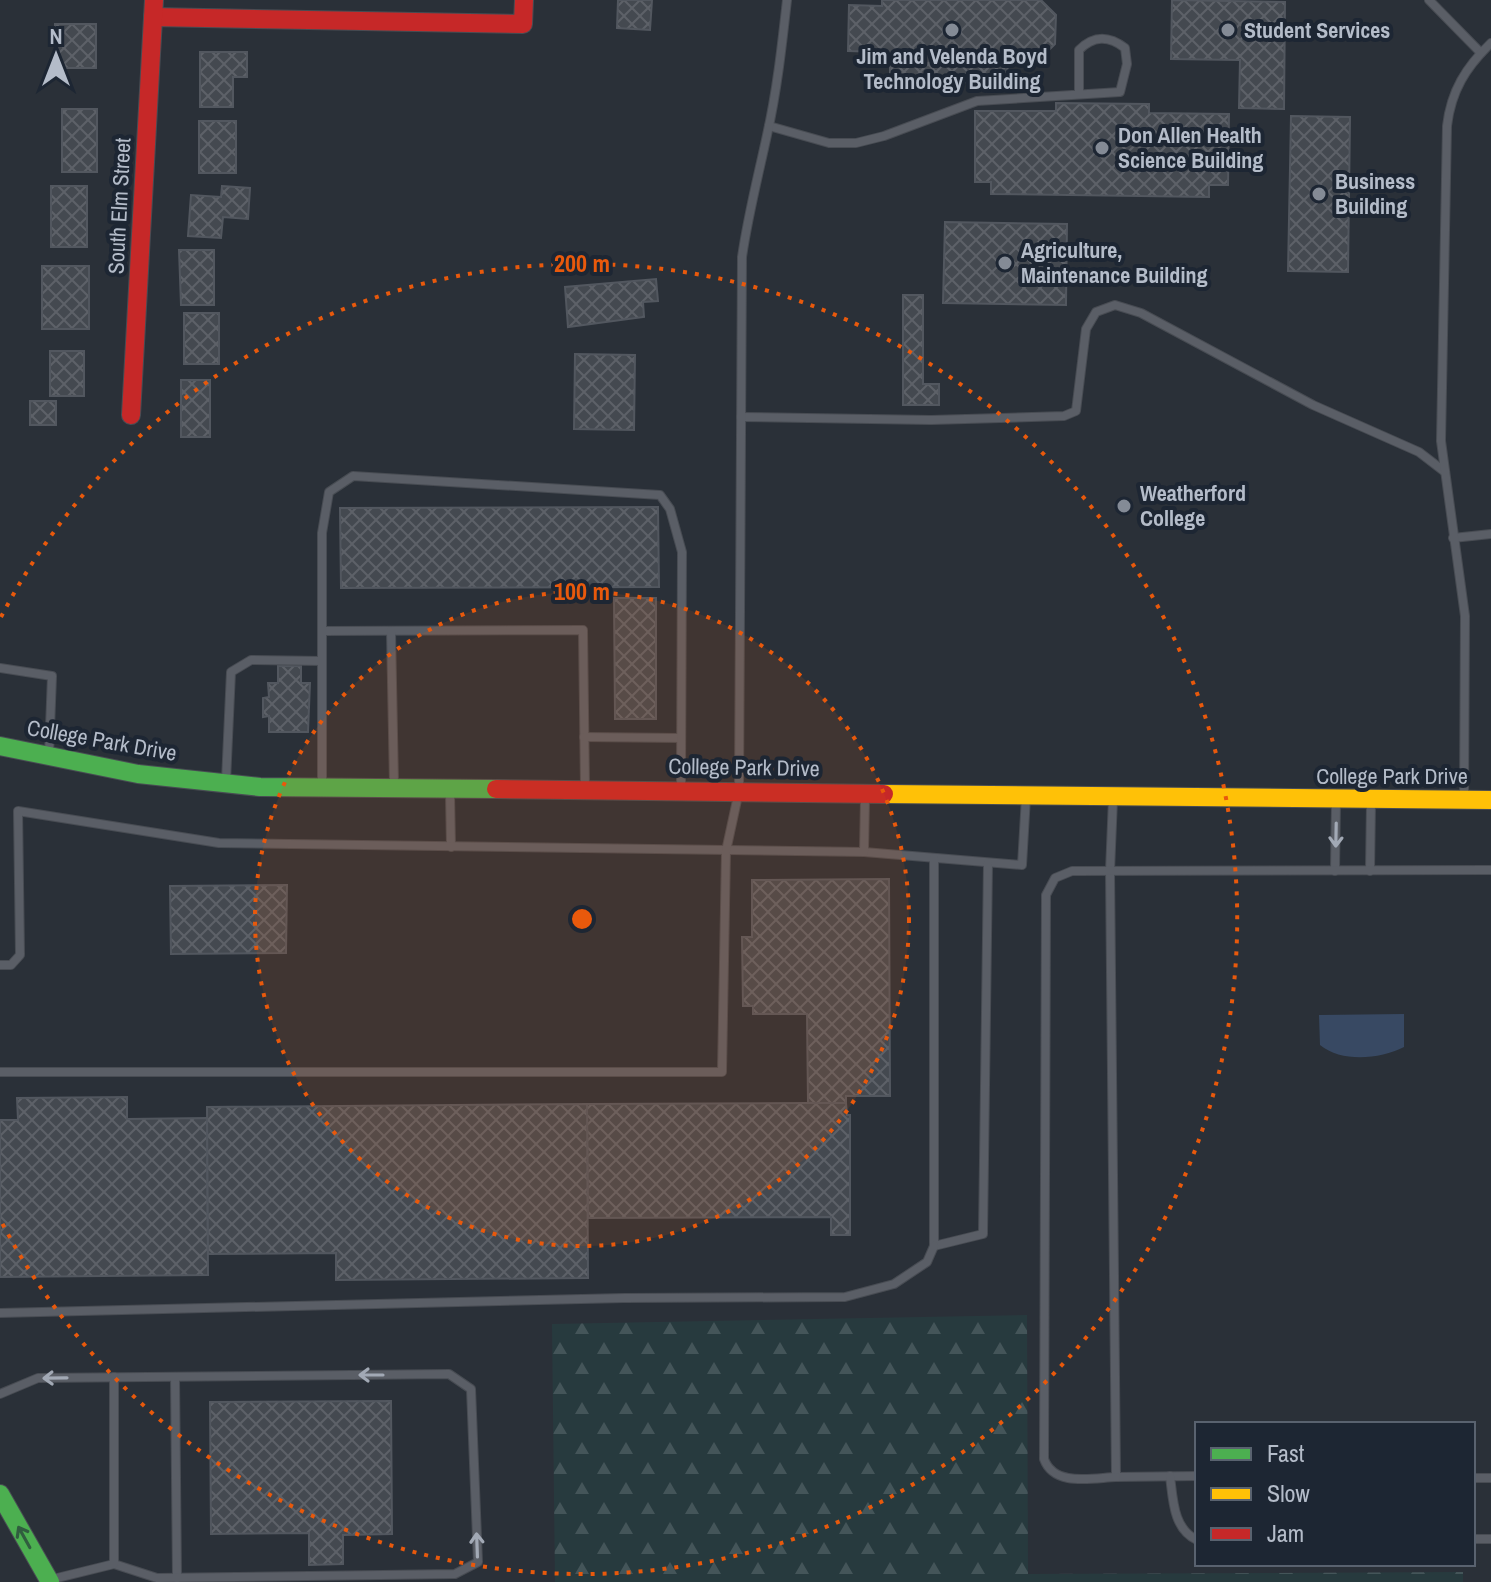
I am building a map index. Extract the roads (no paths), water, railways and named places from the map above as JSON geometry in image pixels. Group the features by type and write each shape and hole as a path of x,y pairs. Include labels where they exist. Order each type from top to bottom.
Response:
{"street":[{"path":"154,8 523,24 524,0"},
{"name":"South Elm Street","path":"131,415 154,8"},
{"name":"College Park Drive","path":"0,746 138,774 225,785 322,789 585,789 1113,798 1491,800"},
{"path":"0,1494 49,1581"}],"lane":[{"path":"0,1072 722,1072 726,851 739,791 742,257 749,202 769,126 787,0"},
{"path":"1429,0 1481,53"},
{"path":"769,126 829,143 856,143 884,136 977,101 1120,92 1127,64 1125,48 1104,38 1089,40 1079,50 1079,93"},
{"path":"1464,801 1465,616 1441,441 1447,126 1450,105 1460,79 1491,43"},
{"path":"741,417 931,420 1064,416 1076,411 1086,329 1096,312 1115,305 1141,313 1313,405 1419,452 1445,472"},
{"path":"322,789 322,533 329,492 353,476 660,495 670,509 682,552 681,790"},
{"path":"1453,538 1491,534"},
{"path":"322,631 583,630 585,789"},
{"path":"391,631 394,789"},
{"path":"225,785 231,672 251,660 322,661"},
{"path":"0,668 52,676 49,756"},
{"path":"584,737 681,738"},
{"path":"450,789 451,847"},
{"path":"864,852 865,794"},
{"path":"0,965 11,965 20,955 18,811 219,843 864,852 1022,865 1026,796"},
{"path":"1113,798 1110,871 1116,1477"},
{"path":"1335,871 1336,800"},
{"path":"1370,871 1371,800"},
{"path":"0,1313 624,1298 845,1297 894,1284 927,1262 934,1246 934,858"},
{"path":"934,1246 983,1234 988,863"},
{"path":"1195,1476 1061,1477 1047,1467 1044,1459 1046,895 1055,878 1072,871 1491,870"},
{"path":"0,1394 38,1378 114,1377 449,1374 471,1389 478,1562 455,1574 157,1578 114,1564 49,1581"},
{"path":"114,1377 114,1564"},
{"path":"175,1377 177,1578"},
{"path":"1170,1476 1174,1513 1183,1528 1195,1538"}],"water":[{"path":"1404,1014 1404,1047 1394,1051 1350,1057 1320,1045 1319,1015"}],"place":[{"name":"Jim and Velenda Boyd Technology Building","path":"952,30"},
{"name":"Student Services","path":"1228,30"},
{"name":"Don Allen Health Science Building","path":"1102,148"},
{"name":"Business Building","path":"1319,194"},
{"name":"Agriculture, Maintenance Building","path":"1005,263"},
{"name":"Weatherford College","path":"1124,506"}]}
